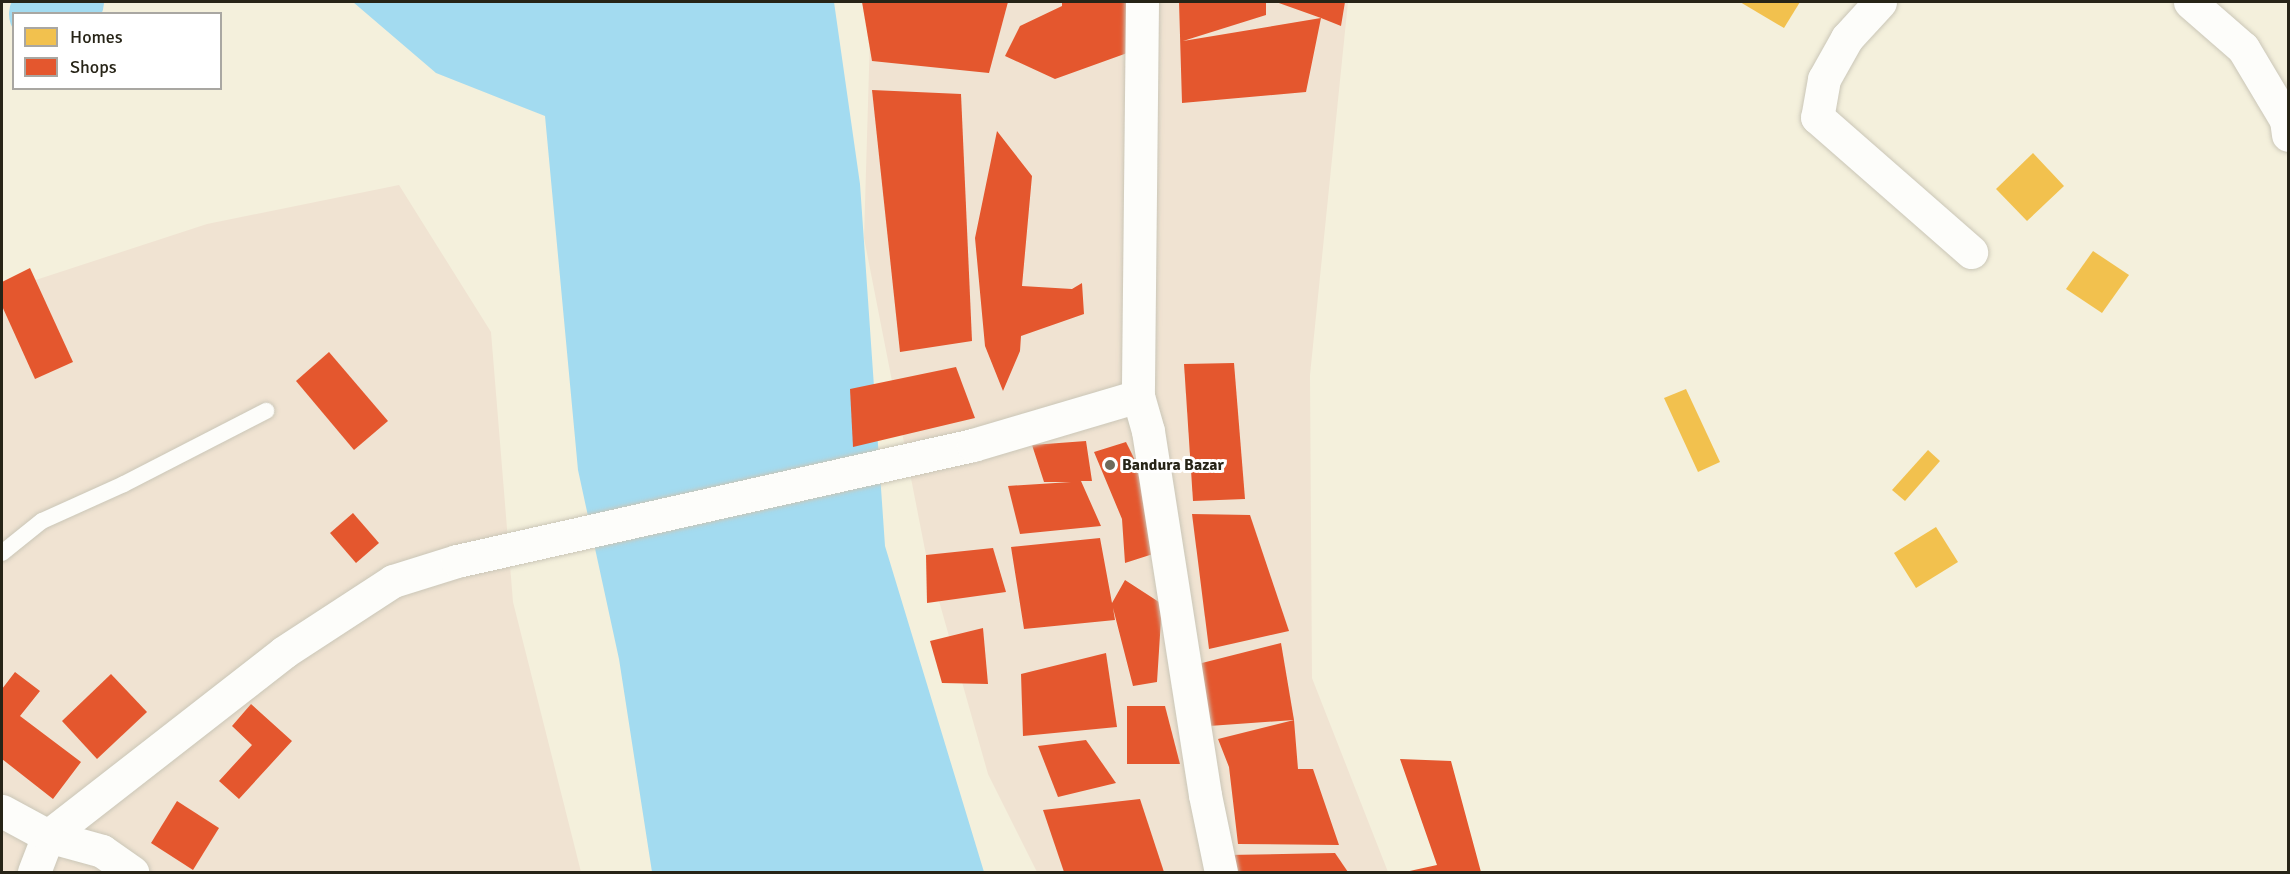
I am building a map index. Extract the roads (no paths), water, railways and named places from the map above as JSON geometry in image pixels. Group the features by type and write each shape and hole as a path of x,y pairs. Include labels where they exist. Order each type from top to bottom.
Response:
{"street":[{"path":"1142,2 1138,396 1148,431 1205,795 1221,873"},
{"path":"1880,2 1847,38 1824,78 1816,117 1971,252"},
{"path":"2190,2 2242,48 2286,120 2289,135"},
{"path":"34,873 48,836 284,652 393,581 457,561 973,445 1138,396"},
{"path":"2,811 48,836 102,851 132,873"}],"lane":[{"path":"2,553 42,521 124,484 266,411"}],"water":[{"path":"353,2 834,2 860,184 885,546 984,872 652,872 619,659 578,470 545,116 436,73"}],"waterway":[{"path":"45,12 74,2"}],"place":[{"name":"Bandura Bazar","path":"1110,465"}]}
